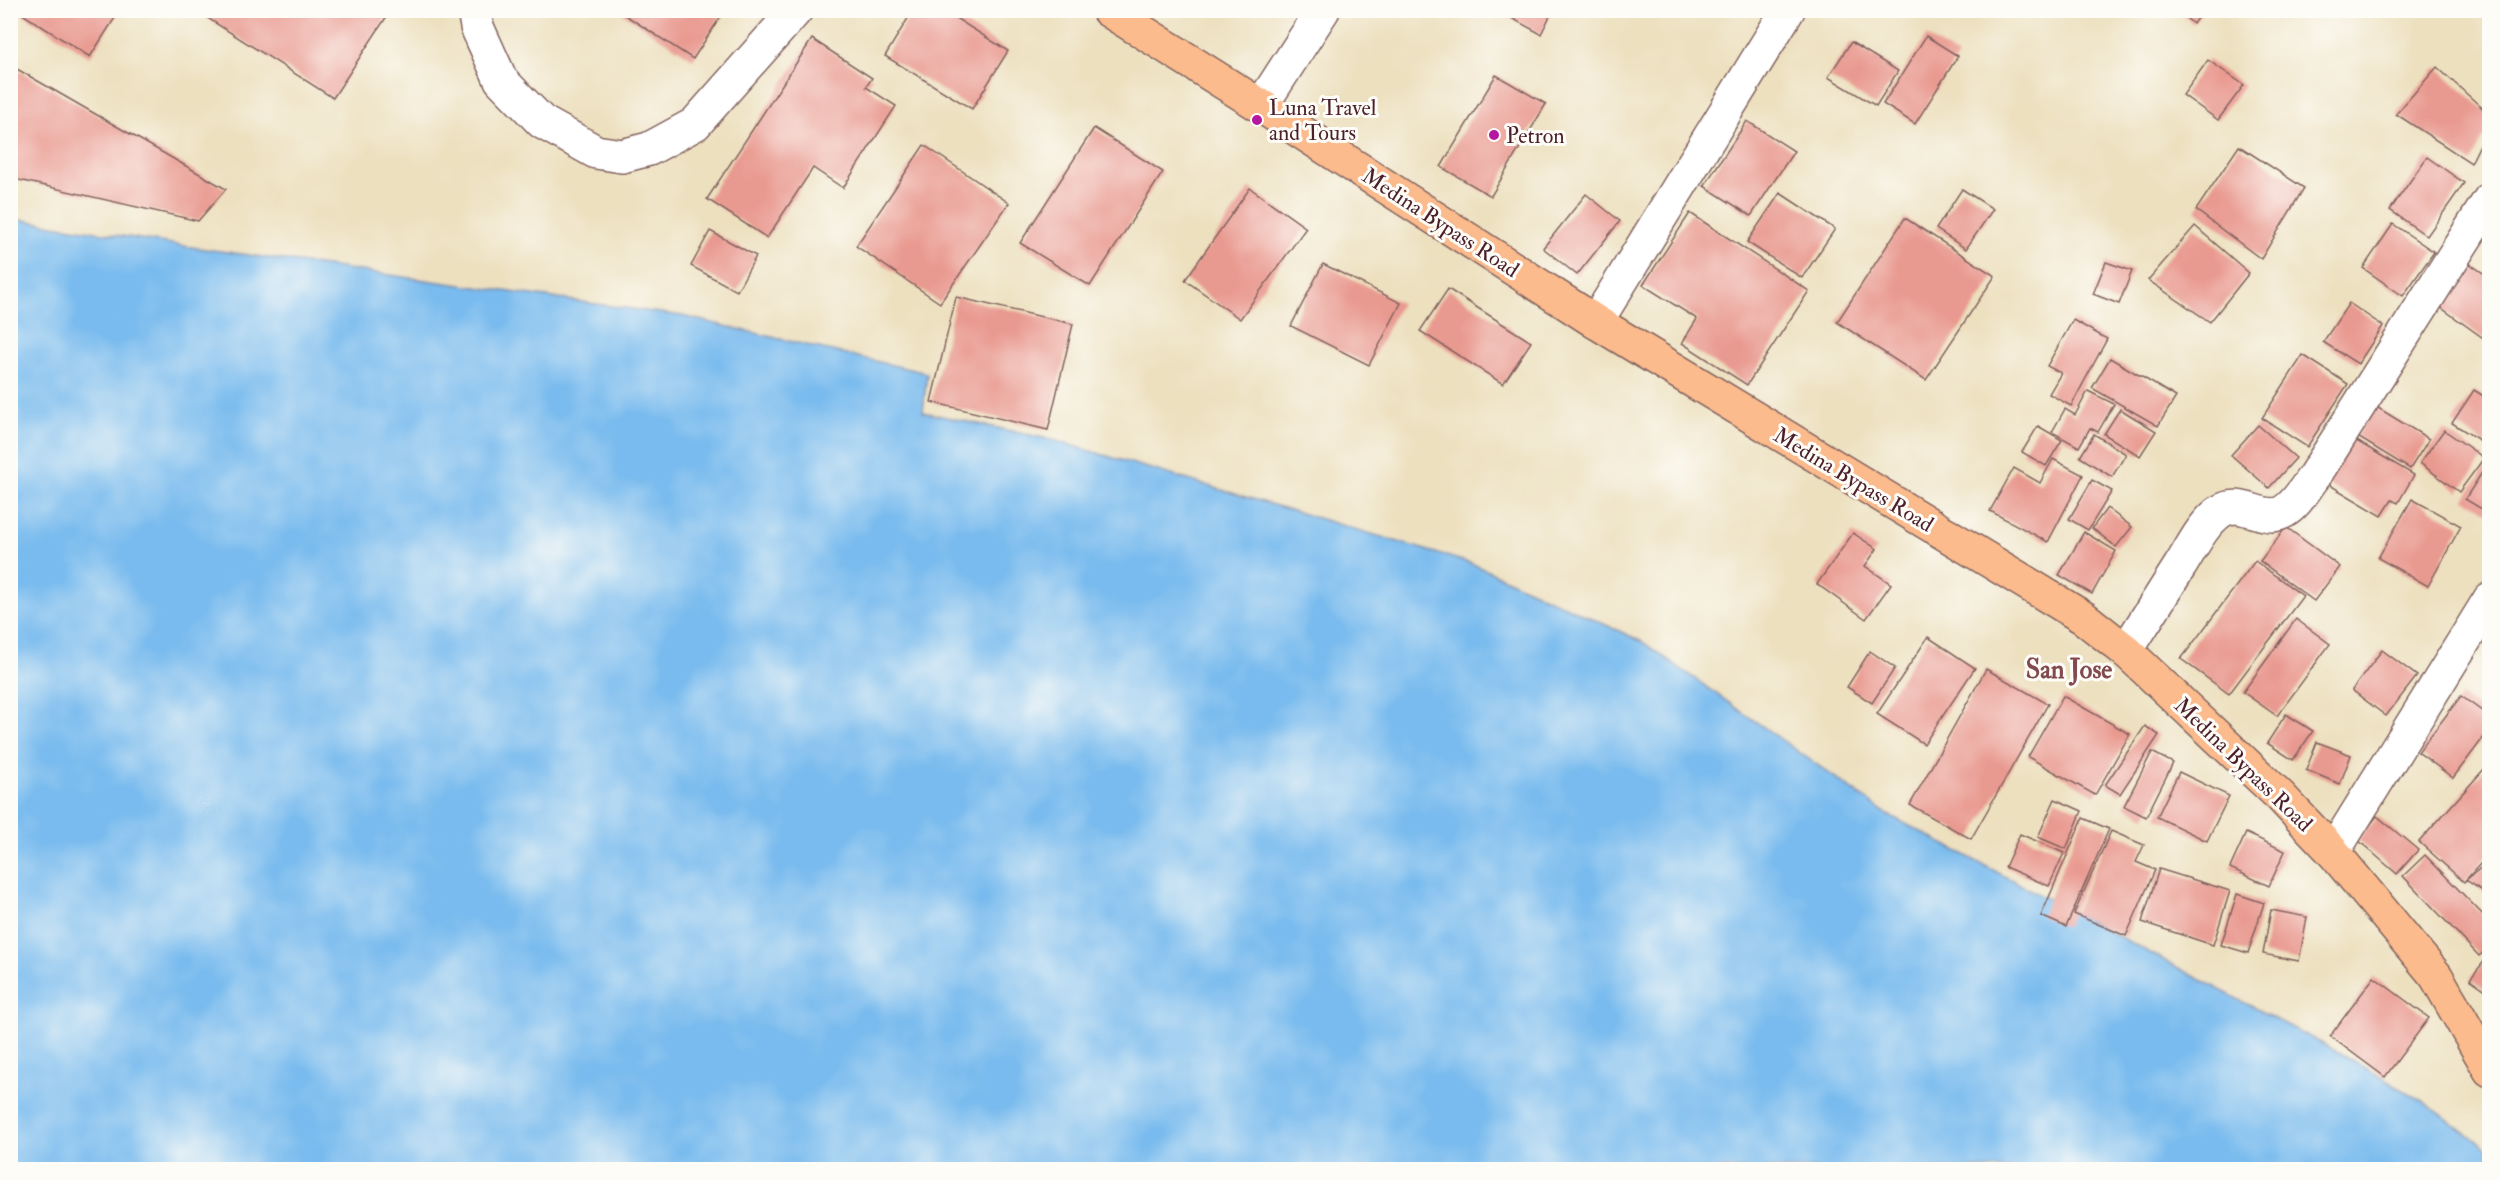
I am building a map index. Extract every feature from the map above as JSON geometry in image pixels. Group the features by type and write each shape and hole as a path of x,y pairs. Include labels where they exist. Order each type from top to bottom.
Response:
{"main road":[{"name":"Medina Bypass Road","path":"1108,10 1596,322 2084,618 2126,651 2280,796 2333,852 2436,976 2486,1063"}],"street":[{"path":"474,10 477,27 501,80 542,122 596,152 622,156 649,149 695,124 796,10"},
{"path":"1261,106 1323,10"},
{"path":"1596,322 1788,10"},
{"path":"2126,651 2201,533 2221,512 2234,507 2247,508 2266,514 2281,514 2293,505 2313,478 2490,199"},
{"path":"2333,852 2490,599"}],"water":[{"path":"10,218 184,246 682,316 927,373 923,412 1053,440 1473,564 1641,641 1887,814 2336,1051 2424,1102 2487,1148 2489,1169 11,1169"}],"building":[{"path":"16,10 120,10 90,57"},
{"path":"195,10 391,10 333,98"},
{"path":"617,10 725,10 693,59"},
{"path":"913,10 943,10 1008,51 972,109 885,56"},
{"path":"1501,10 1553,10 1541,34 1500,12"},
{"path":"2177,10 2203,10 2193,24"},
{"path":"1926,36 1958,56 1915,124 1883,104"},
{"path":"812,39 872,78 866,87 896,106 843,188 813,168 767,238 707,199"},
{"path":"1851,42 1898,71 1876,106 1828,77"},
{"path":"2208,60 2244,85 2218,120 2183,95"},
{"path":"10,65 226,189 198,221 10,178"},
{"path":"2437,67 2490,115 2490,124 2471,163 2396,114"},
{"name":"Petron","path":"1496,75 1546,104 1491,196 1441,167"},
{"path":"1747,121 1794,151 1751,216 1704,186"},
{"path":"1094,128 1163,172 1090,286 1020,243"},
{"path":"924,145 1009,203 940,303 856,246"},
{"path":"2239,146 2304,188 2261,259 2196,210"},
{"path":"2427,157 2464,183 2427,236 2390,210"},
{"path":"1250,188 1306,228 1240,319 1185,280"},
{"path":"1962,189 1993,209 1966,249 1936,229"},
{"path":"1780,193 1835,229 1802,278 1747,242"},
{"path":"1586,194 1620,221 1577,275 1543,248"},
{"path":"1690,213 1809,291 1747,385 1682,343 1697,319 1643,285"},
{"path":"1905,218 1995,276 1926,380 1837,322"},
{"path":"2393,224 2434,252 2403,296 2363,268"},
{"path":"2195,226 2249,273 2210,322 2148,280"},
{"path":"710,231 756,256 737,291 691,266"},
{"path":"2466,261 2490,278 2490,335 2486,340 2436,304"},
{"path":"2106,262 2132,271 2119,304 2093,294"},
{"path":"1323,264 1401,303 1369,365 1291,326"},
{"path":"1448,289 1531,342 1503,384 1420,331"},
{"path":"956,297 1073,324 1048,430 931,402"},
{"path":"2349,303 2383,326 2358,364 2323,342"},
{"path":"2073,320 2107,339 2071,406 2049,394 2061,373 2047,366"},
{"path":"2303,355 2348,384 2307,447 2262,418"},
{"path":"2110,358 2176,397 2158,426 2092,388"},
{"path":"2474,390 2490,400 2490,447 2452,423"},
{"path":"2088,391 2114,404 2098,432 2090,428 2079,447 2052,432 2065,409 2075,415"},
{"path":"2375,406 2429,439 2410,469 2356,436"},
{"path":"2120,409 2156,431 2140,456 2104,434"},
{"path":"2258,425 2296,458 2269,488 2231,455"},
{"path":"2038,426 2062,440 2046,466 2022,452"},
{"path":"2444,430 2484,458 2459,492 2420,463"},
{"path":"2094,434 2126,454 2112,477 2080,457"},
{"path":"2350,437 2414,475 2398,503 2392,500 2382,516 2323,481"},
{"path":"2053,459 2083,475 2048,542 1990,511 2014,468 2040,483"},
{"path":"2490,460 2490,514 2465,499"},
{"path":"2092,480 2112,491 2088,530 2069,519"},
{"path":"2412,499 2461,526 2428,586 2378,558"},
{"path":"2107,508 2132,527 2116,547 2092,528"},
{"path":"2286,527 2340,567 2314,601 2260,561"},
{"path":"2084,532 2116,551 2092,594 2059,575"},
{"path":"1853,533 1877,549 1865,566 1891,584 1866,619 1817,584"},
{"path":"2255,561 2303,596 2229,694 2181,659"},
{"path":"2296,619 2330,644 2277,716 2243,692"},
{"path":"1928,637 1975,668 1924,744 1877,714"},
{"path":"2382,650 2417,676 2386,716 2352,690"},
{"path":"1870,651 1895,668 1872,703 1847,687"},
{"path":"1986,669 2048,704 1971,839 1910,805"},
{"path":"2063,696 2130,734 2095,795 2028,757"},
{"path":"2461,696 2490,717 2490,729 2453,778 2418,752"},
{"path":"2286,714 2313,731 2293,760 2267,743"},
{"path":"2145,726 2159,735 2120,794 2105,785"},
{"path":"2317,742 2351,755 2340,784 2306,770"},
{"path":"2152,752 2173,763 2146,817 2124,806"},
{"path":"2485,768 2490,772 2490,853 2464,882 2419,842"},
{"path":"2179,772 2229,796 2207,841 2157,817"},
{"path":"2055,799 2082,811 2066,849 2038,837"},
{"path":"2377,816 2418,850 2397,874 2358,840"},
{"path":"2083,818 2109,829 2066,927 2041,916"},
{"path":"2111,831 2144,845 2136,862 2155,870 2126,936 2074,914"},
{"path":"2246,833 2285,851 2269,886 2230,868"},
{"path":"2020,834 2064,853 2049,886 2005,867"},
{"path":"2425,855 2490,922 2490,946 2479,956 2403,876"},
{"path":"2490,860 2490,896 2466,880"},
{"path":"2159,869 2230,891 2213,945 2142,922"},
{"path":"2237,894 2264,903 2248,953 2221,945"},
{"path":"2271,910 2307,917 2299,961 2263,954"},
{"path":"2490,954 2490,993 2470,979"},
{"path":"2374,977 2429,1018 2385,1077 2330,1036"}],"place":[{"name":"Luna Travel and Tours","path":"1257,120"},
{"name":"Petron","path":"1494,135"}],"district":[{"name":"San Jose","path":"2069,669"}]}
